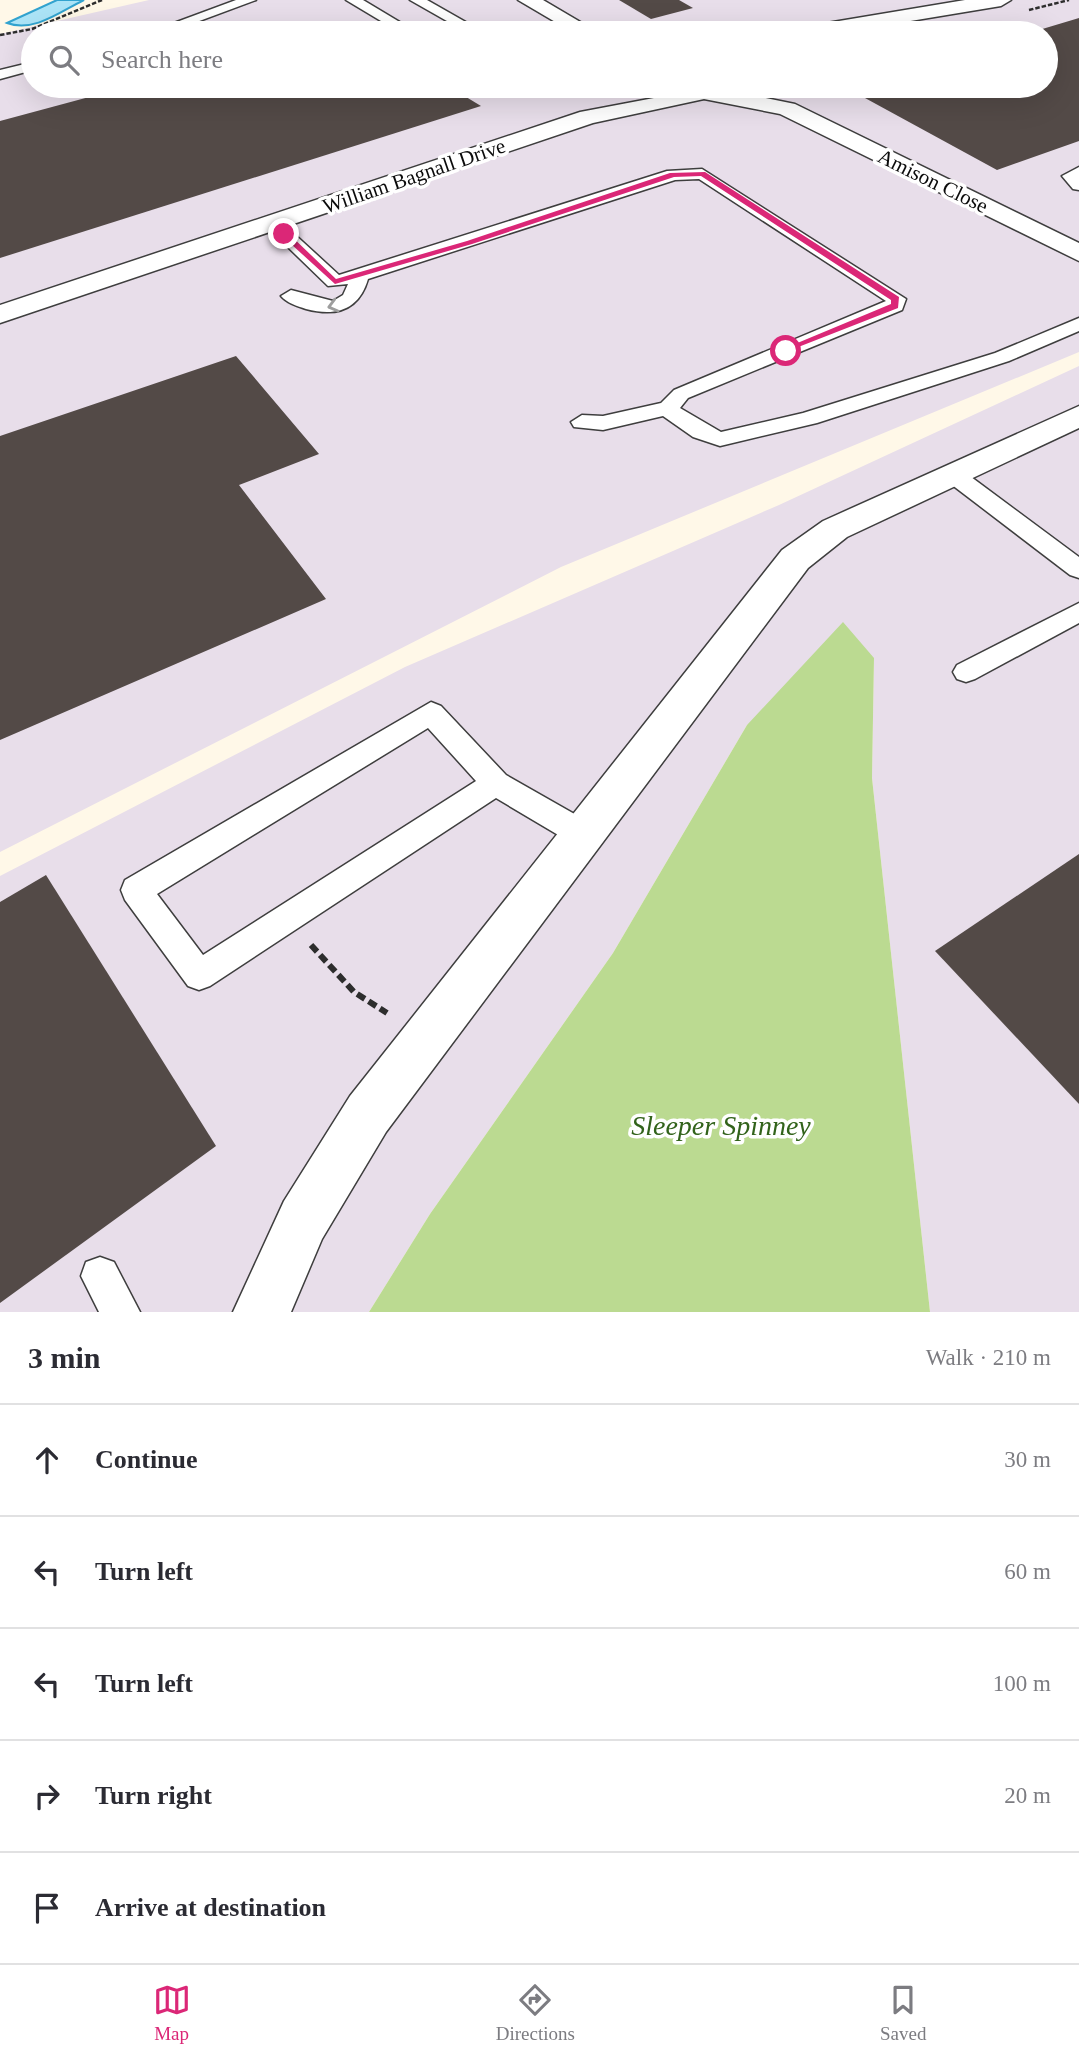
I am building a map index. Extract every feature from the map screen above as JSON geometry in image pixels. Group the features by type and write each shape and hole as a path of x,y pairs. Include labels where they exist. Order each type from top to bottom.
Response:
{"street":[{"path":"528,0 568,21"},
{"path":"875,21 1001,0"},
{"name":"William Bagnall Drive","path":"588,117 612,98"},
{"name":"William Bagnall Drive","path":"0,314 588,117 687,98"},
{"name":"Amison Close","path":"721,98 787,109"},
{"name":"Amison Close","path":"775,98 787,109 1079,254"},
{"path":"262,1312 303,1220 368,1114 795,559 835,529 1079,416"}],"lane":[{"path":"189,21 249,0"},
{"path":"353,0 390,21"},
{"path":"417,0 456,21"},
{"path":"0,75 21,69"},
{"path":"1079,172 1070,176 1079,184"},
{"path":"273,224 335,282 469,243 673,175 702,174 896,299 895,306 681,394 667,409"},
{"path":"291,296 321,309 342,305 356,293 360,275"},
{"path":"582,422 598,426 644,410 667,409 701,432 720,439 809,418 1002,357 1079,324"},
{"path":"951,473 1079,569"},
{"path":"966,672 1079,612"},
{"path":"496,783 199,975 136,890 431,713 496,783 581,834"},
{"path":"100,1276 120,1312"}],"path":[{"path":"51,21 102,0"},
{"path":"0,35 21,31"},
{"path":"286,918 354,992 426,1037"}],"shaded area":[{"path":"149,0 1079,0 1079,352 561,567 0,852 0,34 21,29 21,98 1058,98 1058,21 57,21"},
{"path":"1079,366 1079,1312 930,1312 872,778 874,658 747,725 613,953 430,1214 369,1312 0,1312 0,876 405,667 779,505"}],"green space":[{"name":"Sleeper Spinney","path":"843,622 874,658 872,778 930,1312 369,1312 430,1214 613,953 747,725"}],"water":[{"path":"57,0 84,0 42,21 21,21 21,25 7,23"}],"building":[{"path":"619,0 679,0 693,8 651,19"},
{"path":"1079,18 1079,141 997,170 865,98 1058,98 1058,24"},
{"path":"85,98 468,98 481,106 0,258 0,121"},
{"path":"236,356 319,454 239,485 326,599 0,740 0,436"},
{"path":"1079,854 1079,1104 935,951"},
{"path":"46,875 216,1146 0,1303 0,902"}],"route":[{"path":"284,234 335,282 469,243 673,175 702,174 896,299 895,306 786,351"}]}
